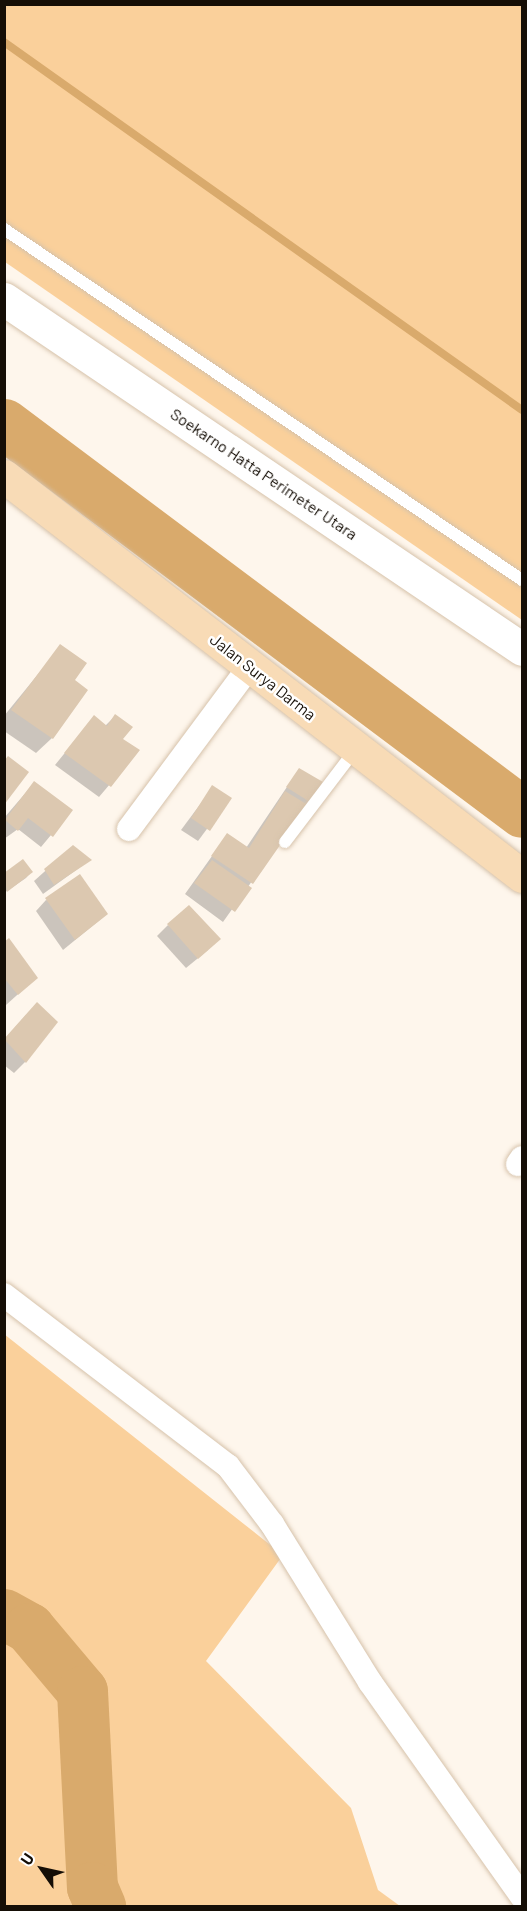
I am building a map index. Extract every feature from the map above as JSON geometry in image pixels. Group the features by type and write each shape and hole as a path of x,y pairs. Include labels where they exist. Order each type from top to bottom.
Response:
{"main road":[{"name":"Soekarno Hatta Perimeter Utara","path":"4,298 522,649"},
{"name":"Jalan Surya Darma","path":"4,476 522,876"}],"street":[{"path":"129,829 250,666"},
{"path":"4,1295 228,1466 272,1524 370,1682 522,1897"}],"lane":[{"path":"4,229 522,580"},
{"path":"285,842 356,749"}],"shaded area":[{"path":"5,5 522,5 522,620 5,262"},
{"path":"4,1334 283,1555 206,1661 351,1808 378,1890 400,1906 5,1906"}],"building":[{"path":"60,644 87,663 75,680 88,690 53,739 11,710"},
{"path":"115,714 133,727 123,739 140,750 111,787 64,753 94,715 107,726"},
{"path":"8,756 29,772 4,805 4,761"},
{"path":"299,768 323,782 310,802 286,787"},
{"path":"34,781 73,810 53,837 28,818 18,831 5,820"},
{"path":"212,785 232,798 210,831 191,818"},
{"path":"285,791 308,805 253,884 211,856 227,833 249,848"},
{"path":"73,845 92,860 54,885 44,869"},
{"path":"23,859 33,872 7,892 4,873"},
{"path":"212,860 252,888 235,912 194,883"},
{"path":"80,874 108,914 75,940 45,898"},
{"path":"189,905 221,939 198,959 167,924"},
{"path":"9,938 38,978 18,995 4,978 4,942"},
{"path":"37,1002 58,1022 26,1063 4,1039"}],"waterway":[{"path":"4,42 522,410"},
{"path":"4,424 522,812"},
{"path":"4,1614 29,1628 82,1691 92,1887 100,1906"}]}
